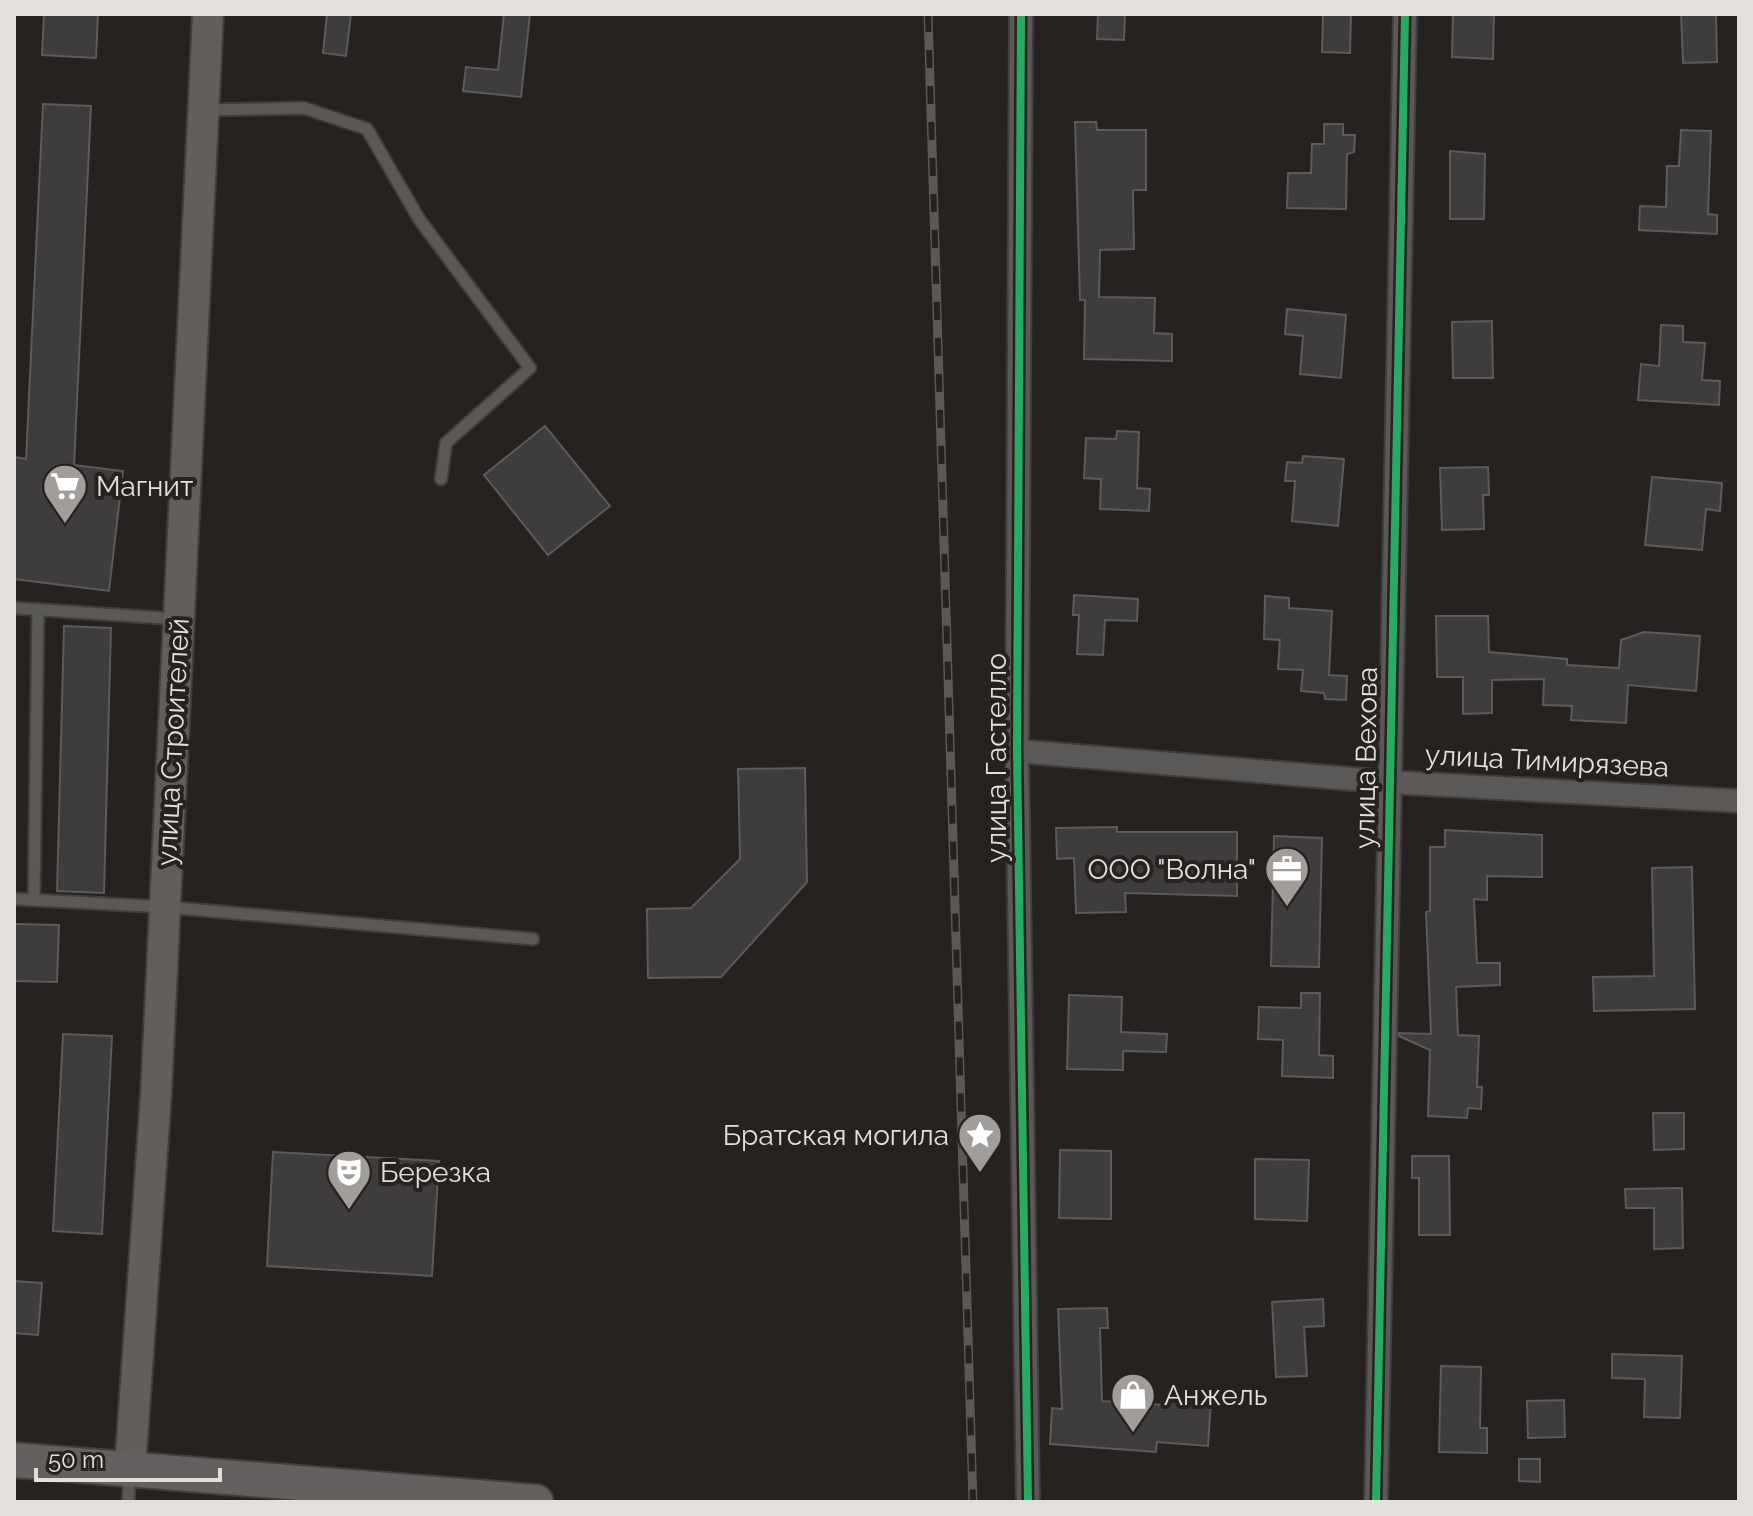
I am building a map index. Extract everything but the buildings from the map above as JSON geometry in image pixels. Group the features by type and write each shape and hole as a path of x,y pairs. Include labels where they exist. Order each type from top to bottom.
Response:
{"main road":[{"name":"улица Строителей","path":"129,1486 165,907 208,14"},
{"path":"14,1460 129,1486 536,1502"}],"street":[{"name":"улица Гастелло","path":"1021,14 1017,751 1028,1502"},
{"name":"улица Вехова","path":"1376,1502 1405,14"},
{"name":"улица Тимирязева","path":"1017,751 1388,782 1739,801"}],"lane":[{"path":"203,110 304,108 367,129 419,219 530,368 446,443 441,479"},
{"path":"14,608 179,619"},
{"path":"34,900 38,609"},
{"path":"14,899 165,907 533,939"}],"railway":[{"path":"928,14 973,1502"}],"cycle path":[{"path":"1021,14 1017,751 1028,1502"},
{"path":"1376,1502 1405,14"}],"place":[{"name":"Магнит","path":"65,525"},
{"name":"ООО \"Волна\"","path":"1287,908"},
{"name":"Братская могила","path":"980,1174"},
{"name":"Березка","path":"349,1211"},
{"name":"Анжель","path":"1133,1434"}]}
